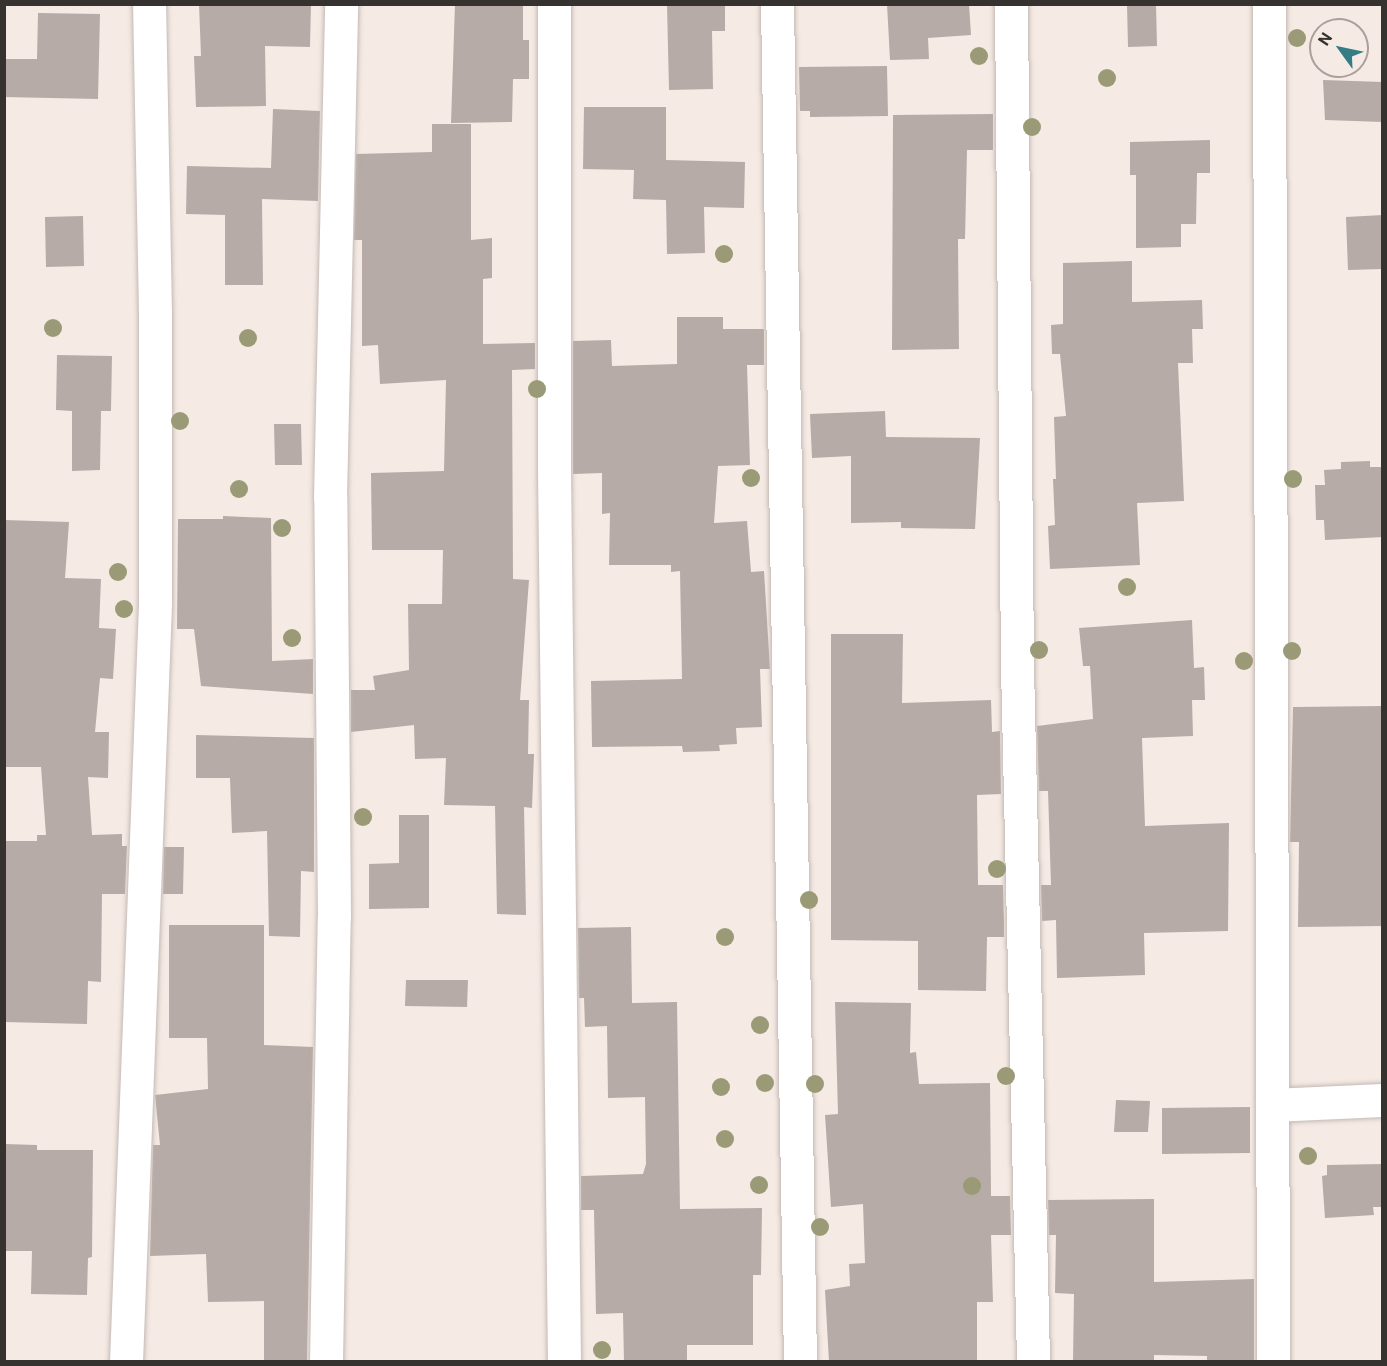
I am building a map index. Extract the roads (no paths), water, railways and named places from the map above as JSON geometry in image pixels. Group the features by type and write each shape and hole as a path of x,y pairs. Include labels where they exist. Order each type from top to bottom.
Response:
{"street":[{"path":"126,1362 154,603 155,313 149,4"},
{"path":"326,1362 334,917 330,497 341,4"},
{"path":"554,4 554,469 564,1362"},
{"path":"777,4 800,1362"},
{"path":"1011,4 1017,630 1033,1362"},
{"path":"1269,4 1274,1362"},
{"path":"1272,1105 1383,1100"}]}
